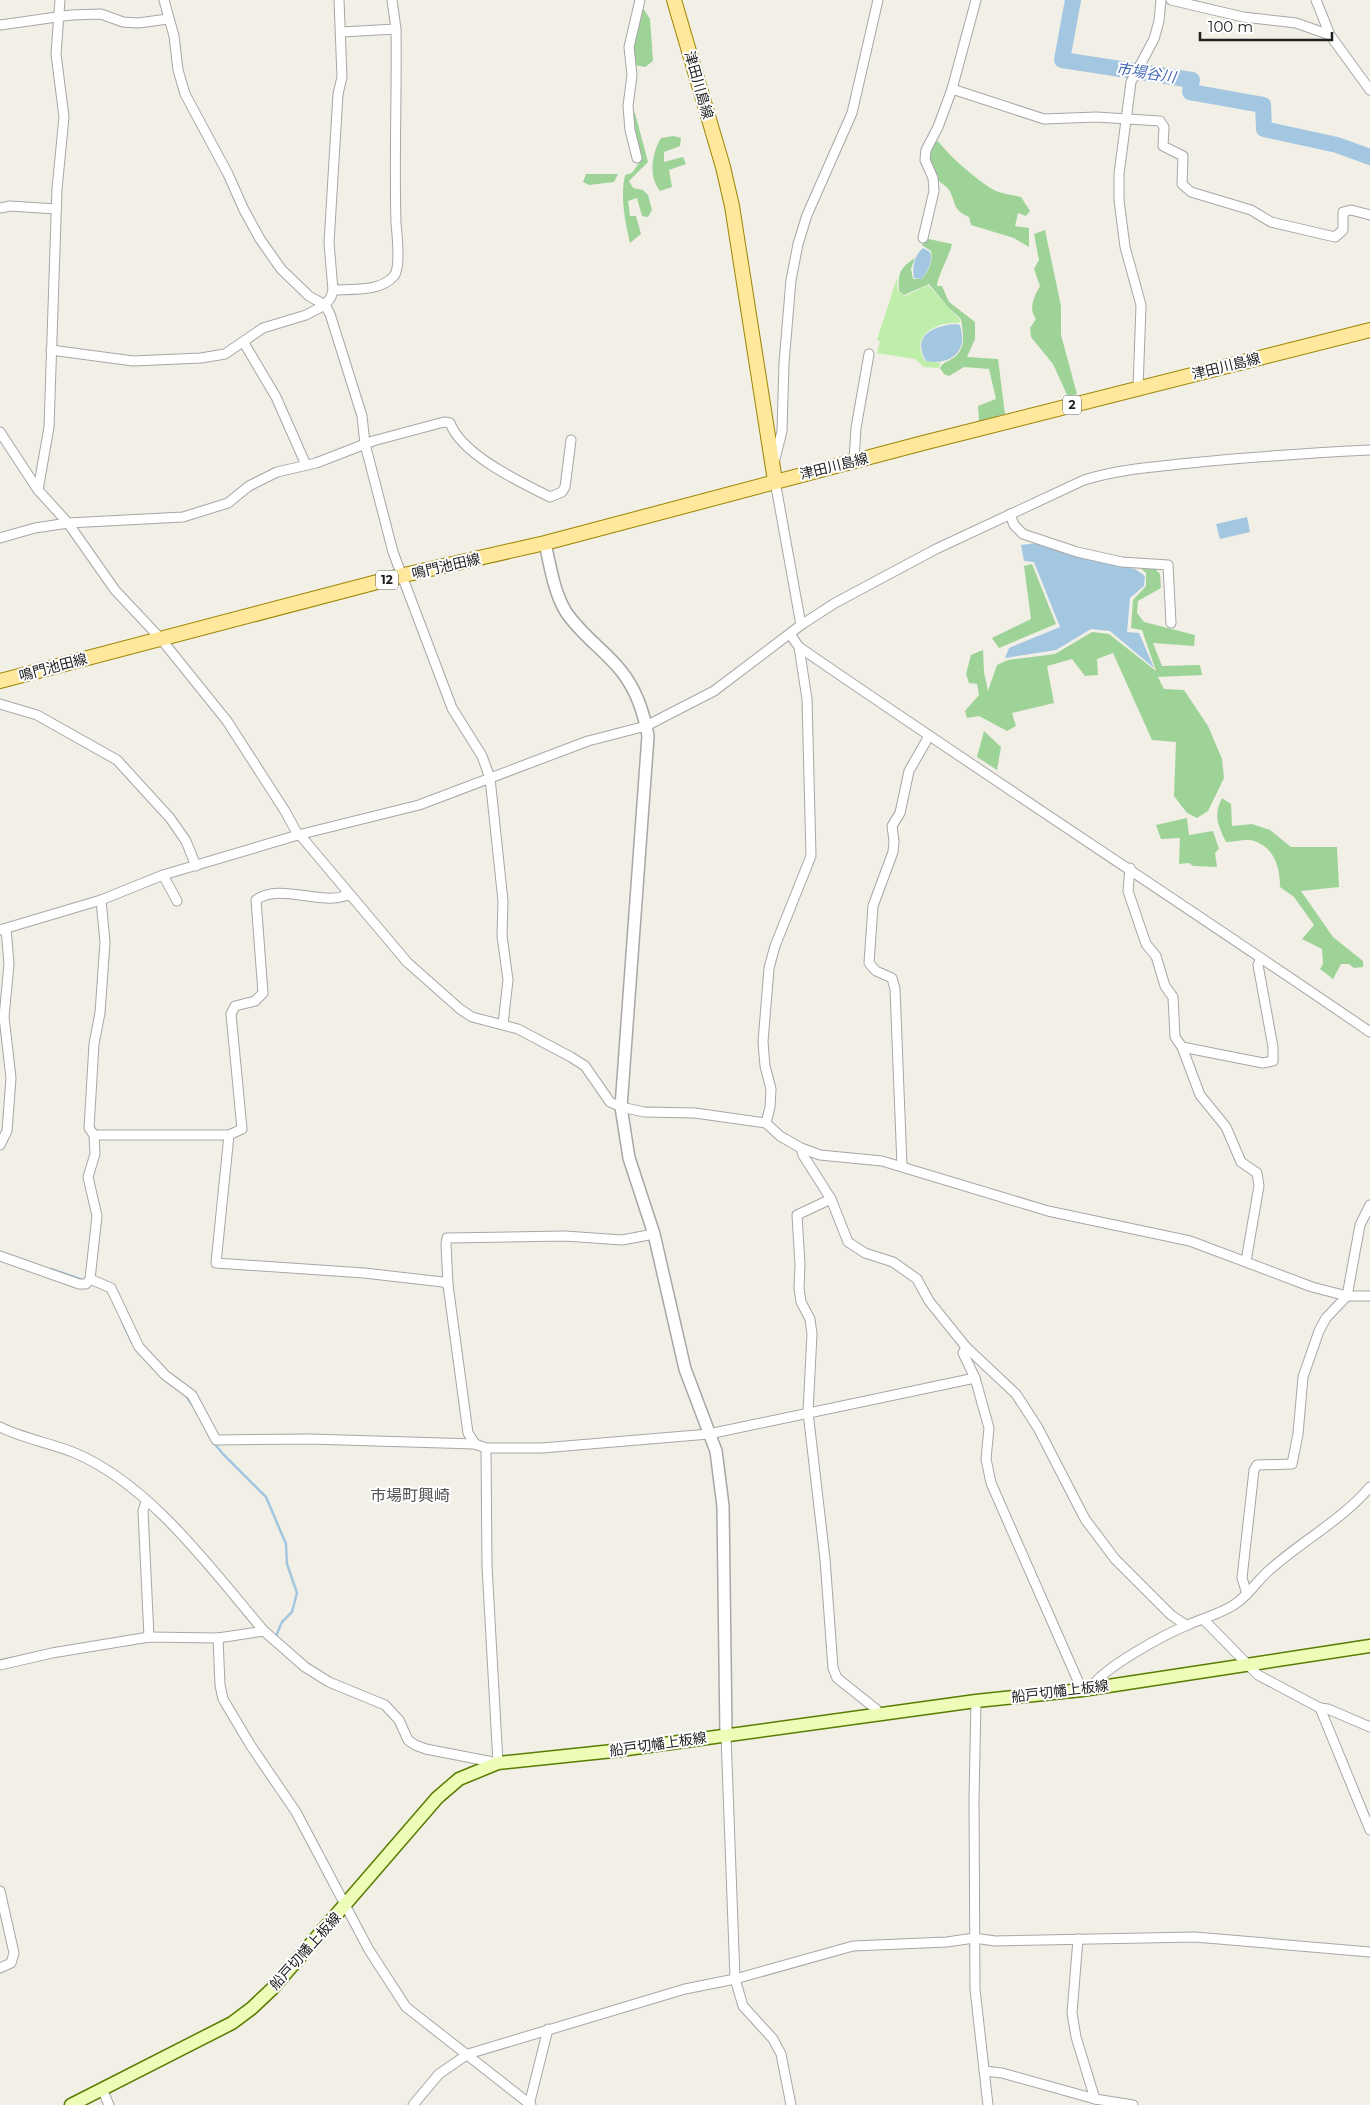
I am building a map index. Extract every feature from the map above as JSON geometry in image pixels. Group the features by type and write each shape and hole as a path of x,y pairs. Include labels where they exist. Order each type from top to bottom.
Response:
{"main road":[{"name":"津田川島線","path":"674,0 723,167 732,206 775,481 1370,330"},
{"name":"鳴門池田線","path":"0,681 404,575 545,543 775,481"},
{"name":"船戸切幡上板線","path":"71,2105 232,2023 252,2008 346,1905 437,1798 459,1779 498,1763 726,1736 976,1701 1087,1689 1370,1646"}],"street":[{"path":"38,490 49,427 56,209 64,117 56,54 60,0"},
{"path":"164,0 174,36 178,70 185,94 228,174 248,217 281,269 309,296 325,305 330,314 362,416 365,444 393,552 404,575 434,664 452,708 482,756 490,778 502,893 502,936 508,980 503,1024"},
{"path":"51,350 133,361 157,361 225,354 244,343 263,328 306,315 325,305 332,297 329,243 338,94 342,77 339,0"},
{"path":"333,290 360,289 384,285 396,274 396,29 392,0"},
{"path":"637,158 630,130 628,106 632,75 629,47 640,0"},
{"path":"772,466 777,458 782,431 791,280 798,244 807,215 852,113 878,0"},
{"path":"923,238 934,191 933,178 925,160 926,150 938,127 952,89 976,0"},
{"path":"1138,389 1141,305 1126,246 1119,200 1119,174 1134,72 1154,39 1159,21 1161,0"},
{"path":"1171,0 1243,17 1296,24 1330,35"},
{"path":"1316,0 1330,35 1370,90"},
{"path":"0,25 101,14 123,22 138,23 168,19"},
{"path":"341,32 396,29"},
{"path":"952,89 1033,118 1160,120 1164,127 1163,146 1183,156 1182,184 1191,192 1250,210 1271,222 1335,237 1343,230 1344,212 1351,210 1370,215"},
{"path":"0,208 10,206 56,209"},
{"path":"244,343 276,397 306,465"},
{"path":"854,461 856,428 869,354"},
{"path":"0,538 35,528 68,523 183,517 228,503 249,486 277,472 306,465 365,444 444,422 450,423 454,433 495,468 550,497 562,492 565,487 571,440"},
{"path":"0,432 38,490 68,523 116,590 161,639 227,721 285,810 299,835 407,962 460,1009 482,1021 503,1024 571,1057 585,1066 610,1102 621,1108 644,1112 696,1113 766,1123 780,1136 801,1148 820,1154 882,1161 902,1166 1048,1211 1190,1241 1312,1287 1347,1296 1370,1296"},
{"path":"0,1145 7,1130 11,1078 4,1017 9,964 3,929 101,900 163,875 299,835 396,812 588,741 646,726 714,691 801,626 836,604 936,549 1084,480 1107,472 1261,456 1370,450"},
{"path":"775,481 801,626"},
{"path":"1010,514 1014,525 1023,534 1077,552 1122,562 1168,564 1171,623"},
{"path":"545,543 557,590 566,611 583,635 621,671 634,689 646,726 648,746 621,1108 629,1158 654,1234 685,1369 720,1470 723,1506 726,1736 734,1979 743,2006 773,2039 781,2054 791,2105"},
{"path":"790,634 799,646 929,736 1130,868 1370,1032"},
{"path":"766,1123 770,1107 771,1089 765,1066 763,1042 769,968 775,946 811,856 808,699 799,646"},
{"path":"0,704 37,715 117,760 170,818 186,841 196,866"},
{"path":"902,1166 895,989 892,978 876,971 869,963 871,919 873,906 893,852 892,826 900,814 906,780 929,736"},
{"path":"1130,868 1128,891 1146,944 1156,956 1165,986 1173,997 1175,1037 1182,1047 1200,1095 1226,1127 1241,1162 1257,1173 1259,1186 1246,1261"},
{"path":"163,875 176,901"},
{"path":"94,1135 228,1135 242,1129 232,1014 235,1006 255,1001 262,993 256,900 263,895 284,894 333,898 349,895"},
{"path":"89,1281 97,1216 88,1177 95,1154 94,1135 89,1128 94,1044 100,1013 105,942 101,900"},
{"path":"1182,1047 1262,1063 1273,1061 1273,1047 1258,965 1261,958"},
{"path":"228,1135 216,1263 364,1273 443,1282 448,1285"},
{"path":"801,1148 803,1155 831,1199 848,1242 865,1253 893,1262 917,1279 929,1301 966,1347 1016,1394 1038,1428 1085,1519 1115,1559 1171,1615 1186,1625"},
{"path":"831,1199 796,1215 800,1264 799,1288 801,1302 810,1319 812,1334 808,1412 825,1559 833,1668 837,1678 876,1709 880,1715"},
{"path":"1247,1594 1242,1578 1254,1470 1257,1465 1292,1464 1298,1434 1303,1377 1319,1331 1326,1318 1347,1296 1360,1224 1370,1205"},
{"path":"476,1444 468,1433 448,1285 446,1244 448,1238 565,1236 622,1240 654,1234"},
{"path":"0,1256 80,1284 89,1281 111,1288 139,1347 165,1375 192,1396 216,1440 310,1439 476,1444 486,1448 542,1448 709,1434 975,1378"},
{"path":"966,1347 963,1352 975,1378 989,1428 986,1458 991,1484 1087,1689 1102,1676 1140,1650 1186,1625 1204,1620 1239,1602 1272,1567 1356,1503 1370,1487"},
{"path":"0,1427 14,1434 75,1453 123,1481 181,1534 264,1631 305,1667 329,1682 385,1705 398,1720 408,1740 415,1745 426,1749 498,1763 487,1566 486,1448"},
{"path":"146,1502 143,1511 149,1637"},
{"path":"1204,1620 1258,1675 1320,1708 1328,1708 1370,1727"},
{"path":"0,1665 52,1653 149,1637 218,1638 264,1631"},
{"path":"218,1638 220,1686 223,1699 251,1746 296,1812 369,1950 406,2006 530,2105 548,2029"},
{"path":"976,1701 975,1989 988,2105"},
{"path":"1320,1708 1370,1830"},
{"path":"0,1891 14,1953 11,1962 0,1968"},
{"path":"413,2105 439,2074 468,2054 686,1988 734,1979 853,1946 948,1942 974,1938 995,1940 1195,1937 1370,1952"},
{"path":"1078,1939 1072,2013 1076,2036 1095,2099"},
{"path":"984,2071 1002,2073 1095,2099 1133,2105"},
{"path":"102,2089 109,2105"}],"green space":[{"path":"643,8 650,19 653,61 645,67 635,65 633,46"},
{"path":"632,113 635,113 648,162 629,181 633,188 643,190 648,195 652,210 648,217 642,216 637,198 628,201 630,216 636,216 641,234 630,243 624,209 625,175 632,173 641,160"},
{"path":"673,136 681,138 680,146 664,152 664,162 683,157 686,164 669,170 672,187 660,191 656,185 653,172 655,150 661,138"},
{"path":"938,141 956,161 987,186 1000,192 1021,197 1030,211 1026,216 1018,213 1015,226 1029,228 1029,247 1014,238 971,225 969,217 959,211 949,190 937,179 932,170 929,154 934,144"},
{"path":"586,174 618,174 614,182 589,185 583,182"},
{"path":"1045,230 1061,306 1061,335 1077,394 1068,397 1053,364 1031,337 1030,328 1036,319 1032,307 1040,286 1034,269 1039,260 1034,234"},
{"path":"924,238 952,244 937,286 942,286 949,302 975,322 975,339 967,357 998,359 1005,414 979,421 978,406 996,399 989,369 964,367 949,376 944,374 940,368 960,350 963,340 961,319 929,284 904,295 899,291 901,272 915,258 911,269 913,279 921,279 928,270 931,262 931,251 922,245"},
{"path":"897,278 898,291 905,296 928,285 960,320 960,323 943,324 935,327 923,337 920,344 925,361 941,363 938,368 924,367 915,359 877,353 880,341 877,340"},
{"path":"1032,564 1056,624 999,648 992,638 1031,619 1024,566"},
{"path":"1138,566 1153,567 1160,574 1161,588 1138,601 1137,613 1144,622 1195,635 1194,646 1153,643 1162,666 1200,665 1202,675 1158,677 1164,689 1184,690 1208,726 1222,759 1224,778 1208,811 1197,818 1187,813 1174,796 1176,742 1152,740 1113,653 1097,659 1098,675 1085,676 1072,659 1047,666 1054,703 1012,713 1016,726 1007,731 979,716 967,718 965,711 979,695 977,684 969,683 966,674 971,655 983,650 984,672 988,691 997,665 1008,660 1055,654 1092,632 1109,634 1156,671 1142,630 1131,628 1133,600 1146,586 1146,573"},
{"path":"984,731 1001,747 997,770 977,757"},
{"path":"1222,798 1231,804 1232,826 1252,824 1270,830 1291,847 1337,847 1339,887 1301,891 1333,937 1363,961 1363,967 1354,968 1349,964 1341,964 1333,979 1320,969 1323,964 1322,949 1302,939 1314,925 1294,897 1280,887 1279,873 1275,860 1267,848 1251,840 1226,842 1217,815"},
{"path":"1187,818 1189,835 1213,831 1219,849 1215,853 1217,867 1193,866 1189,863 1179,864 1180,838 1161,839 1156,825"}],"water":[{"path":"923,248 930,252 929,266 921,279 914,278 914,262"},
{"path":"955,324 960,325 962,338 957,353 943,361 926,361 921,345 923,338 933,330"},
{"path":"1247,517 1250,532 1220,539 1216,524"},
{"path":"1037,543 1078,556 1135,569 1145,576 1144,586 1130,598 1127,632 1139,633 1154,668 1110,631 1091,629 1056,650 1005,658 1009,648 1060,627 1034,562 1024,561 1021,545"}],"waterway":[{"name":"市場谷川","path":"1073,0 1062,60 1192,80 1190,92 1263,105 1264,129 1337,145 1370,157"},
{"path":"51,1269 86,1281"},
{"path":"121,1319 132,1343"},
{"path":"145,1359 153,1368"},
{"path":"186,1396 193,1406"},
{"path":"214,1443 266,1497 286,1544 287,1564 297,1593 292,1612 282,1622 276,1636"}],"district":[{"name":"市場町興崎","path":"410,1495"}]}
